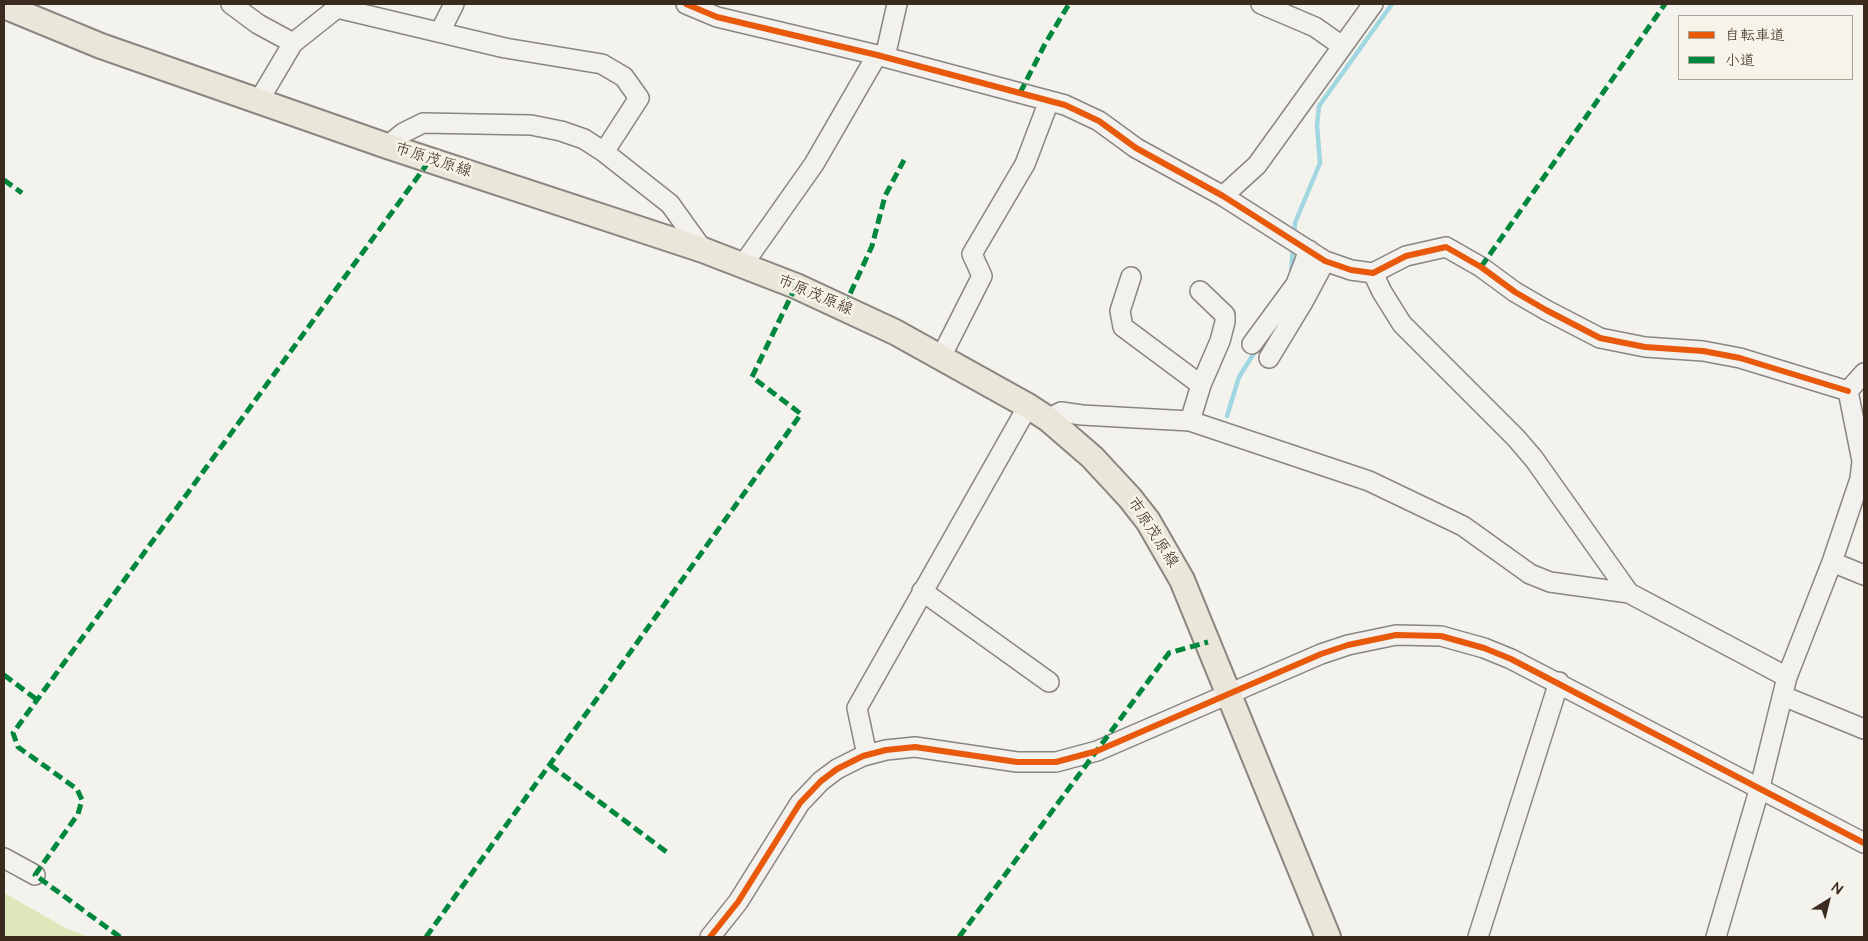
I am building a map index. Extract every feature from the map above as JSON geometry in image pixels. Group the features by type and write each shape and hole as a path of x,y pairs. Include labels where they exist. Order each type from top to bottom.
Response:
{"main road":[{"name":"市原茂原線","path":"13,8 101,46 258,102 703,250 844,307 941,357 1048,419 1092,457 1130,498 1148,521 1182,580 1328,937"}],"street":[{"path":"231,4 258,24 293,43"},
{"path":"440,32 454,4"},
{"path":"686,4 717,17 881,56 1065,105 1099,121 1136,148 1223,196 1325,260 1351,270 1373,273 1406,256 1446,247 1481,267 1514,292 1600,338 1645,347 1703,351 1740,358 1848,392"},
{"path":"742,266 814,164 881,56 897,4"},
{"path":"1261,4 1315,27 1342,46"},
{"path":"1223,196 1257,165 1373,4"},
{"path":"258,102 293,43 338,6 505,48 602,64 624,77 640,98 604,152"},
{"path":"941,357 982,276 972,254 1025,164 1049,101"},
{"path":"387,146 403,133 423,123 531,125 561,131 584,139 604,152 670,204 703,250"},
{"path":"1252,344 1296,284 1309,250"},
{"path":"1220,341 1252,344 1271,353 1304,302 1325,260"},
{"path":"1373,273 1382,292 1402,324 1516,438 1534,459 1629,593"},
{"path":"1131,277 1120,311 1123,327 1201,385"},
{"path":"1190,421 1201,385 1220,341 1225,315 1200,291"},
{"path":"1848,392 1864,372"},
{"path":"1716,937 1760,787 1787,677 1832,562 1860,479 1862,461 1848,392"},
{"path":"867,755 857,708 1028,406"},
{"path":"1048,419 1062,412 1082,415 1190,421 1378,485 1463,526 1530,574 1550,582 1629,593 1787,677"},
{"path":"1832,562 1864,575"},
{"path":"922,591 1049,682"},
{"path":"710,937 738,902 800,803 821,781 837,769 867,755 886,750 915,747 1017,762 1056,762 1097,751 1229,693 1348,645 1382,637 1416,634 1440,636 1484,648 1559,682 1864,843"},
{"path":"1478,937 1559,682"},
{"path":"1783,696 1864,729"},
{"path":"4,858 35,875"}],"green space":[{"path":"4,893 66,928 88,937 4,937"}],"waterway":[{"path":"1294,236 1295,223 1320,163 1317,125 1319,106 1392,4"},
{"path":"1291,276 1293,246"},
{"path":"1227,416 1239,377 1256,350"}],"marked path":[{"path":"1020,93 1045,44 1069,4"},
{"path":"1481,267 1665,4"},
{"path":"120,937 35,875 78,814 82,800 77,789 18,747 13,733 430,160"},
{"path":"844,307 872,246 885,196 904,160"},
{"path":"4,180 22,193"},
{"path":"426,937 801,414 752,377 796,286"},
{"path":"959,937 1169,653 1208,642"},
{"path":"4,675 36,699"},
{"path":"550,765 668,853"}],"cycle path":[{"path":"686,4 717,17 877,55 1065,105 1099,121 1136,148 1223,196 1325,261 1351,270 1373,273 1406,256 1446,247 1481,267 1515,292 1600,338 1645,347 1703,351 1740,358 1848,391"},
{"path":"710,937 738,902 800,803 821,781 837,769 863,756 886,750 915,747 1017,762 1056,762 1097,751 1321,654 1348,645 1396,635 1441,636 1484,648 1511,659 1864,843"}]}
